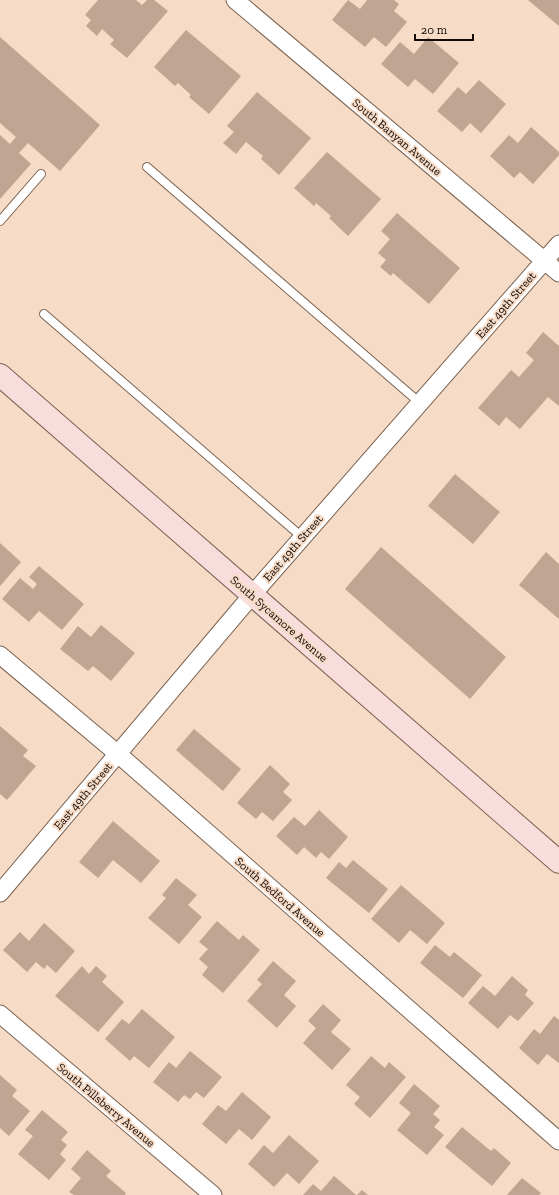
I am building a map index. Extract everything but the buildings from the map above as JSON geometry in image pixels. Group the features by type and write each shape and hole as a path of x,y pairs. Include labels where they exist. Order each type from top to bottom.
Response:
{"main road":[{"name":"South Sycamore Avenue","path":"0,375 559,862"}],"street":[{"name":"South Banyan Avenue","path":"235,0 559,273"},
{"name":"East 49th Street","path":"0,893 252,595 559,244"},
{"name":"South Bedford Avenue","path":"0,655 118,754 559,1141"},
{"name":"South Pillsberry Avenue","path":"0,1014 213,1195"}],"lane":[{"path":"147,167 420,403"},
{"path":"0,221 42,174"},
{"path":"44,314 302,537"}]}
